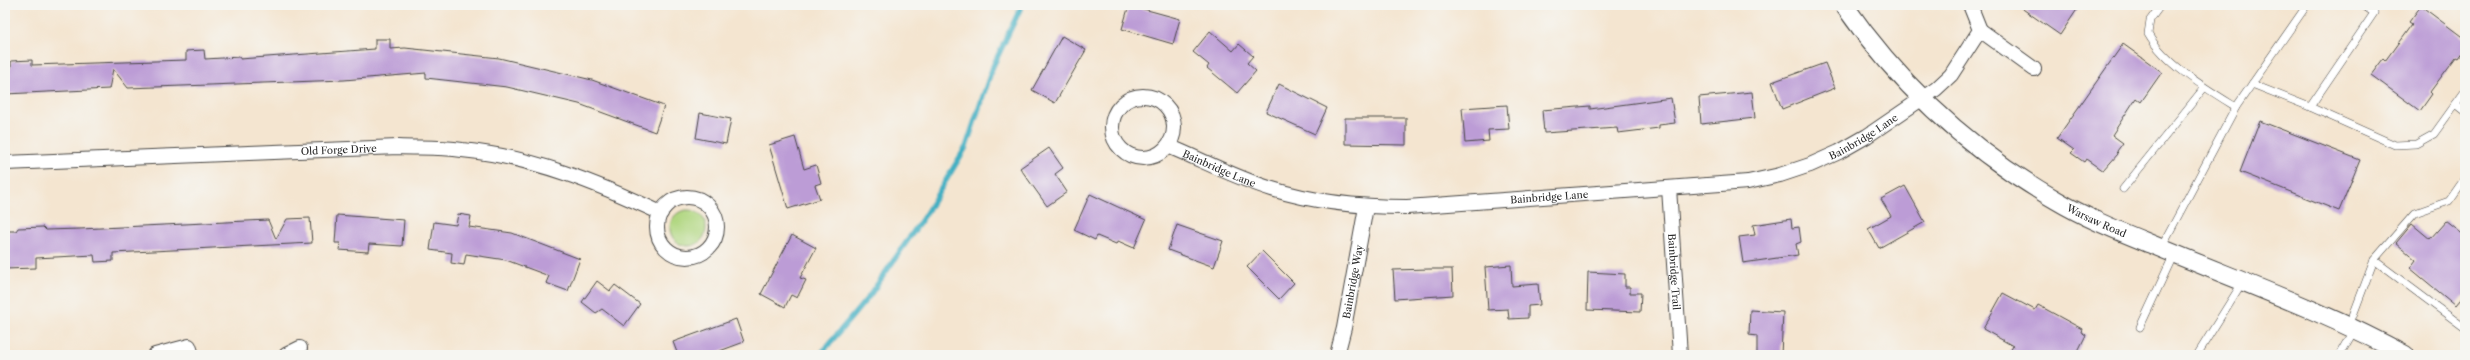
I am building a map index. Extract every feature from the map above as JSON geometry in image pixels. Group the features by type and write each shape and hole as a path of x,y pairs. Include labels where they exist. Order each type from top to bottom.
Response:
{"street":[{"name":"Warsaw Road","path":"1844,5 1868,40 1921,99 1987,156 2057,201 2167,251 2352,328 2405,355"},
{"path":"1970,5 1980,30 2034,69"},
{"name":"Bainbridge Lane","path":"1168,146 1271,189 1318,201 1366,207 1407,207 1748,182 1810,165 1867,136 1921,99 1951,75 1980,30"},
{"path":"1137,96 1148,96 1158,99 1166,106 1174,126 1173,136 1168,146 1152,156 1132,156 1124,151 1118,144 1113,130 1114,116 1119,107 1127,100 1137,96"},
{"name":"Old Forge Drive","path":"5,163 398,147 462,150 523,160 583,178 661,213"},
{"name":"Bainbridge Trail","path":"1669,188 1680,355"},
{"path":"679,198 698,199 707,204 717,221 715,241 705,252 692,258 672,254 659,239 657,229 661,213 670,203 679,198"},
{"name":"Bainbridge Way","path":"1337,355 1344,328 1366,207"},
{"path":"155,355 189,346 192,355"},
{"path":"286,355 300,348"}],"lane":[{"path":"2161,5 2150,20 2148,34 2154,45 2204,88 2236,107"},
{"path":"2140,327 2167,251 2236,107 2307,5"},
{"path":"2310,107 2374,13 2363,5"},
{"path":"2252,84 2310,107 2395,145 2416,144 2434,134 2465,91"},
{"path":"2123,189 2204,88"},
{"path":"2456,104 2465,111"},
{"path":"2340,355 2352,328 2374,260 2415,213 2449,201 2465,178"},
{"path":"2374,260 2465,328"},
{"path":"2197,355 2197,352 2242,283"}],"green space":[{"path":"688,210 701,215 706,228 701,241 688,246 675,241 670,228 675,215"}],"building":[{"path":"1129,5 1180,19 1173,44 1122,29"},
{"path":"2017,5 2080,5 2060,35"},
{"path":"2421,6 2465,39 2465,48 2458,58 2456,57 2430,92 2432,94 2420,111 2371,75 2383,59 2385,61 2412,24 2409,22"},
{"path":"1210,31 1233,51 1239,44 1253,56 1247,63 1256,71 1237,93 1207,68 1209,65 1193,52"},
{"path":"1062,36 1086,50 1055,103 1032,90"},
{"path":"375,39 390,39 390,49 405,48 499,58 592,80 664,106 655,132 579,104 507,87 426,78 426,73 344,80 128,88 113,69 109,89 5,94 5,68 11,68 11,61 32,60 32,65 186,60 186,51 204,50 205,59 240,57 240,59 375,49"},
{"path":"2123,44 2162,72 2141,102 2136,98 2112,135 2123,143 2117,151 2118,154 2103,171 2086,159 2084,162 2071,153 2074,150 2057,138"},
{"path":"1825,63 1835,88 1782,109 1772,82"},
{"path":"1279,84 1327,108 1315,134 1266,112"},
{"path":"1752,92 1755,118 1701,124 1699,97"},
{"path":"1671,98 1675,123 1659,125 1659,128 1618,133 1617,128 1544,133 1542,110 1590,106 1590,109"},
{"path":"1507,105 1509,129 1488,130 1489,141 1465,143 1462,108"},
{"path":"700,113 731,119 726,144 696,138"},
{"path":"1345,118 1406,118 1406,145 1345,144"},
{"path":"2260,121 2360,160 2339,211 2240,172"},
{"path":"795,137 804,169 816,165 821,183 815,185 820,199 788,209 769,145"},
{"path":"1049,148 1063,168 1055,174 1067,192 1047,206 1020,168"},
{"path":"1905,186 1925,222 1879,248 1868,229 1891,216 1881,199"},
{"path":"1090,194 1146,220 1134,248 1118,241 1116,244 1097,236 1095,240 1074,230"},
{"path":"458,214 471,216 469,227 512,233 580,259 568,291 546,283 549,276 506,260 466,254 464,265 451,263 452,253 430,250 434,222 456,225"},
{"path":"337,215 404,220 402,246 369,244 368,252 339,250 340,243 335,243"},
{"path":"310,218 312,243 113,253 113,261 95,262 94,255 36,258 36,268 5,269 5,231 16,231 18,228 43,227 46,230 80,229 268,220 276,239 287,219"},
{"path":"1791,219 1792,228 1799,227 1801,242 1796,244 1798,255 1743,263 1739,237 1755,235 1753,225"},
{"path":"2446,221 2465,236 2465,295 2456,306 2410,268 2416,260 2396,243 2412,224 2430,239"},
{"path":"1177,225 1223,241 1214,267 1168,250"},
{"path":"792,235 816,248 800,278 806,280 797,298 791,295 785,307 761,294"},
{"path":"1262,251 1294,283 1279,299 1247,267"},
{"path":"1511,265 1512,286 1538,284 1540,305 1528,306 1528,318 1509,319 1508,309 1488,310 1485,267"},
{"path":"1452,269 1453,295 1395,299 1393,270"},
{"path":"1588,272 1625,274 1625,287 1630,287 1630,293 1641,293 1640,312 1587,310"},
{"path":"597,281 610,291 615,285 640,304 624,326 602,309 596,313 582,302"},
{"path":"2003,293 2035,310 2038,305 2082,329 2081,332 2086,335 2076,355 2008,355 2013,346 1983,329"},
{"path":"1750,310 1783,312 1781,355 1757,355 1757,336 1749,335"},
{"path":"736,319 744,342 709,355 678,355 673,342"}],"waterway":[{"path":"820,355 870,295 925,215 966,147 993,66 1022,5"}]}
